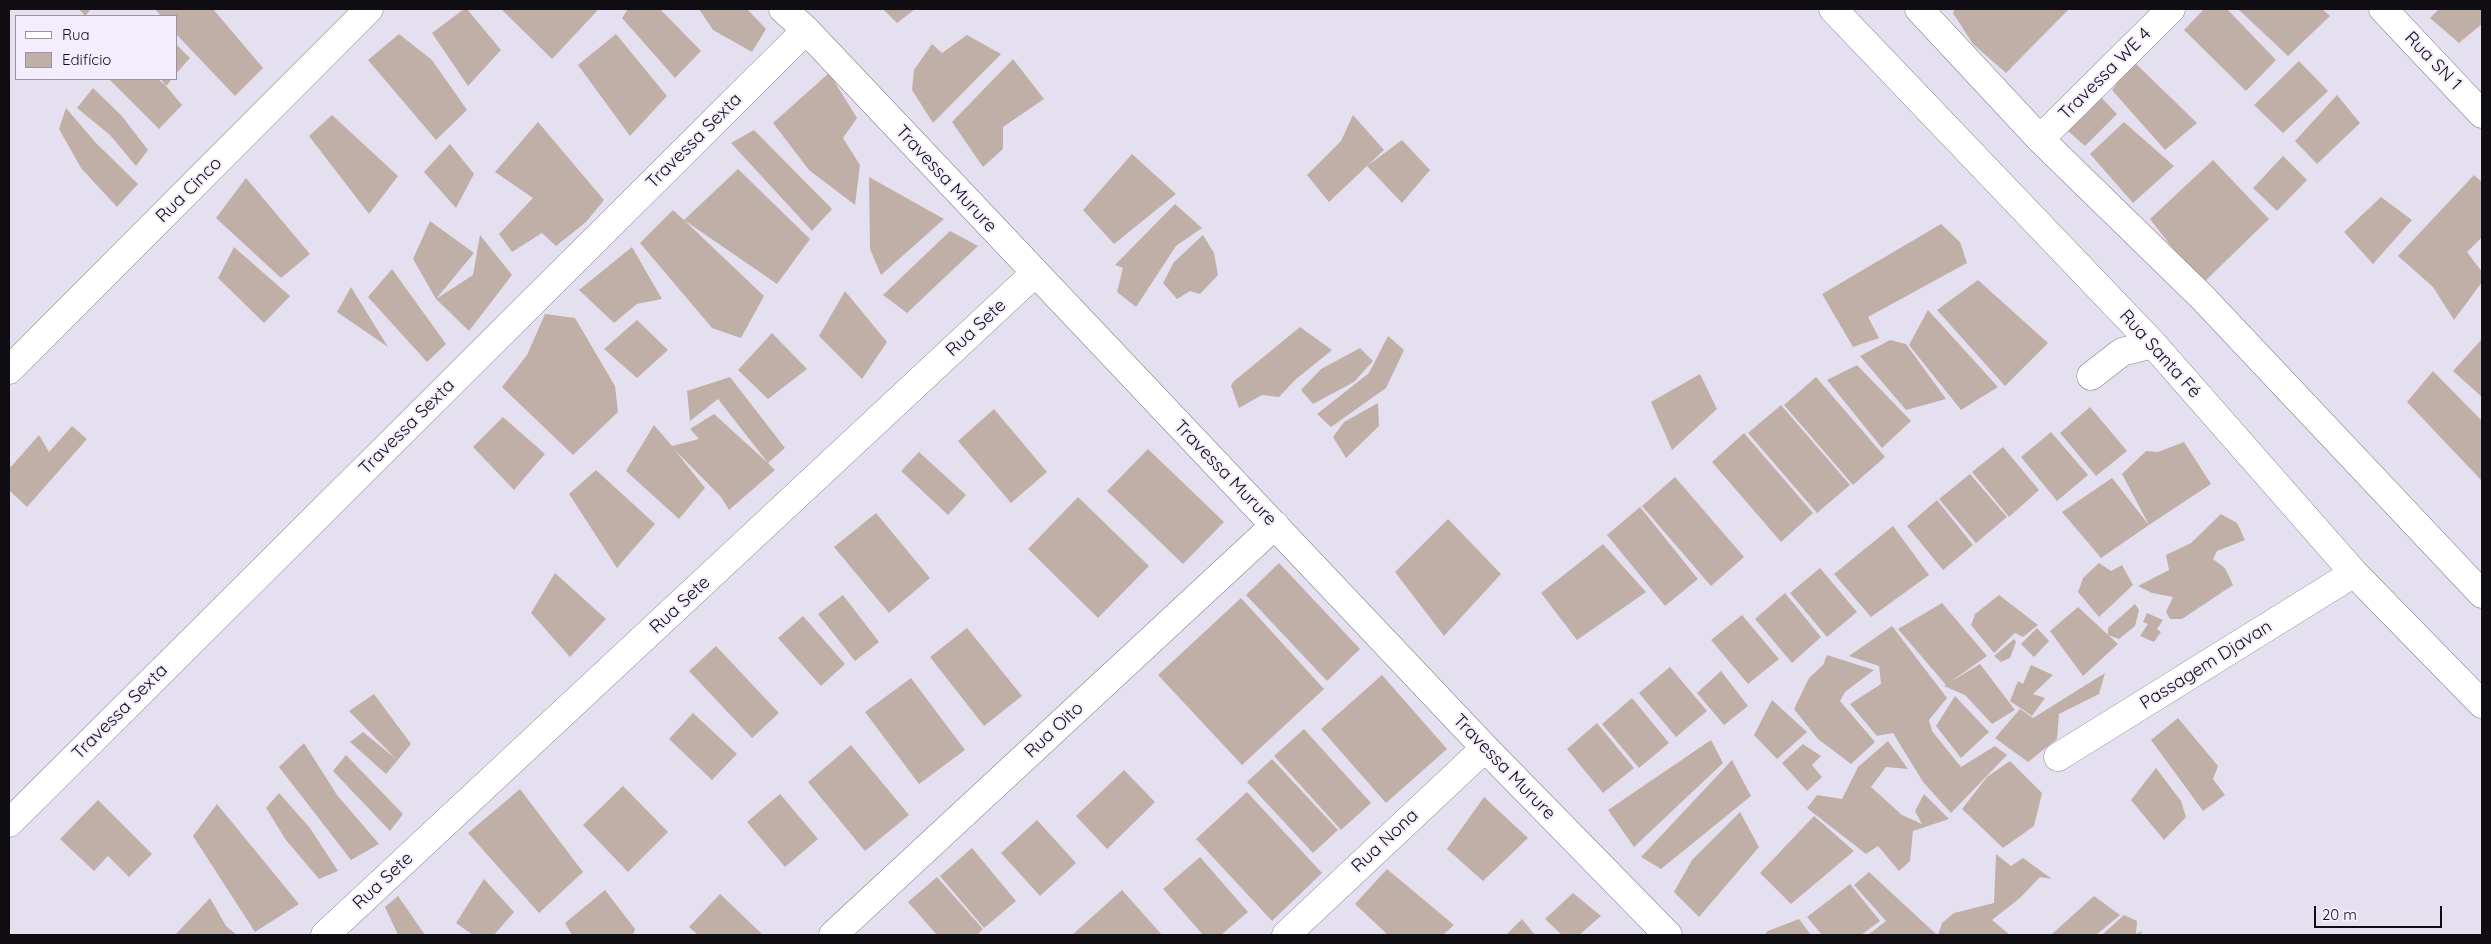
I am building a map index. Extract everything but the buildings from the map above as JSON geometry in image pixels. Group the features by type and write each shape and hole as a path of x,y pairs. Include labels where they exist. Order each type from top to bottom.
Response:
{"street":[{"name":"Rua Cinco","path":"9,370 369,9"},
{"name":"Travessa Murure","path":"783,9 806,30 1034,274 1275,525 1485,748 1668,935"},
{"name":"Rua Santa Fé","path":"1833,9 2153,344 2354,573 2482,704"},
{"path":"1919,9 2040,139 2202,297 2482,591"},
{"name":"Travessa WE 4","path":"2040,139 2171,9"},
{"name":"Rua SN 1","path":"2383,9 2482,114"},
{"name":"Travessa Sexta","path":"9,824 806,30"},
{"name":"Rua Sete","path":"325,935 1034,274"},
{"path":"2091,376 2122,352 2153,344"},
{"name":"Rua Oito","path":"832,935 1275,525"},
{"name":"Passagem Djavan","path":"2058,757 2354,573"},
{"name":"Rua Nona","path":"1286,935 1485,748"}]}
